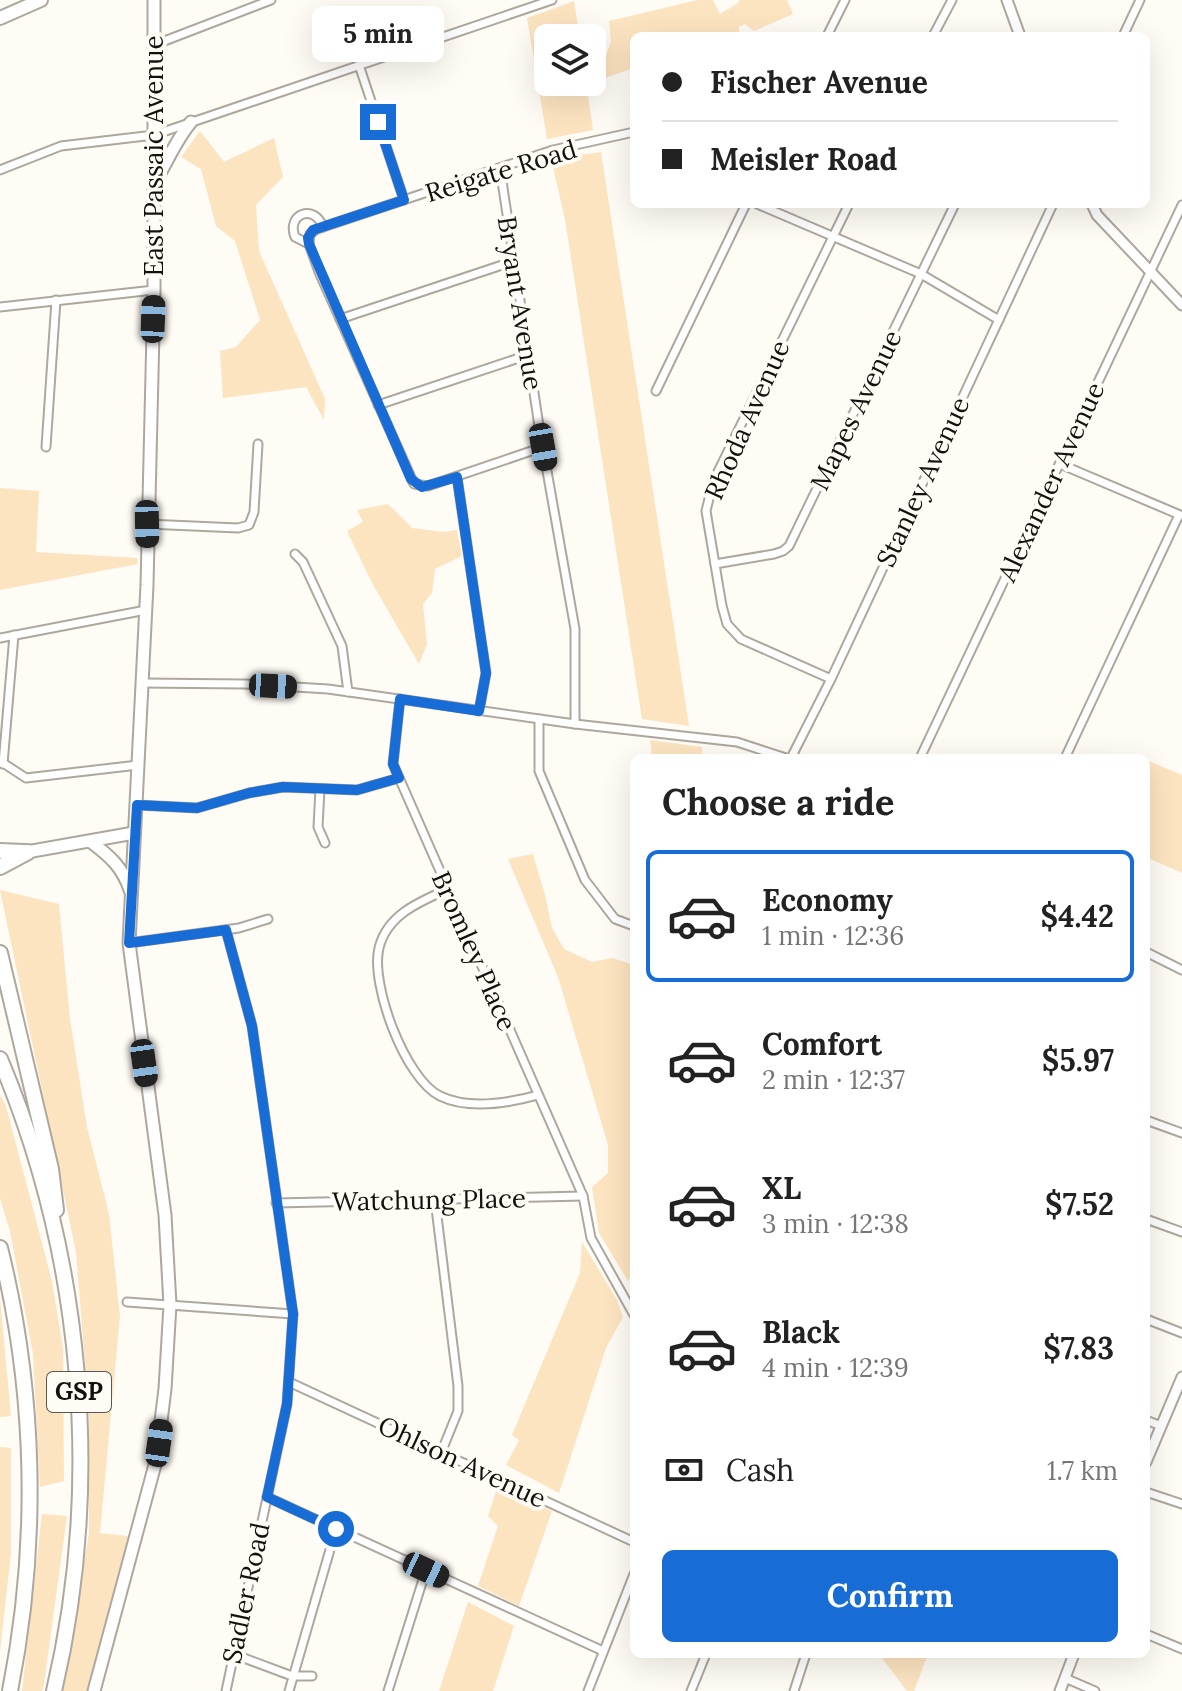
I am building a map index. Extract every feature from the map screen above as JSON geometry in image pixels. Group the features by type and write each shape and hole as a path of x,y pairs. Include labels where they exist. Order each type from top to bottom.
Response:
{"highway":[{"path":"0,854 28,852"},
{"path":"0,867 28,852"},
{"path":"0,953 51,1169 56,1203 55,1230"},
{"name":"GSP","path":"0,1059 29,1138 55,1230 78,1375 80,1500 68,1619 54,1691"},
{"name":"GSP","path":"0,1248 18,1336 29,1458 28,1555 10,1691"}],"main road":[{"path":"0,18 18,5 41,0"},
{"name":"East Passaic Avenue","path":"94,1691 156,1461 165,1389 170,1305 169,1246 129,943 146,610 154,290 154,0"},
{"path":"154,184 168,163 181,133 191,122"},
{"path":"28,852 134,833"},
{"path":"91,842 116,862 124,874 131,902"}],"street":[{"path":"154,45 271,0"},
{"path":"0,170 61,146 154,135 552,0"},
{"path":"829,32 845,0"},
{"path":"935,32 952,0"},
{"path":"1007,0 1019,32"},
{"path":"1125,32 1140,0"},
{"path":"359,65 404,200"},
{"name":"Reigate Road","path":"309,244 295,237 292,228 294,221 302,214 311,214 319,219 323,227 553,150 630,133"},
{"name":"Bryant Avenue","path":"500,168 575,629 575,724"},
{"name":"Alexander Avenue","path":"922,754 1182,205"},
{"path":"656,391 744,208"},
{"path":"766,208 921,274 999,320"},
{"name":"Rhoda Avenue","path":"831,679 741,639 732,631 722,606 706,511 713,482 847,208"},
{"name":"Mapes Avenue","path":"715,564 774,554 789,546 953,208"},
{"name":"Stanley Avenue","path":"790,754 831,679 1051,208"},
{"path":"1094,208 1182,305"},
{"path":"323,227 310,234 309,244 414,484 422,487 457,477 543,447"},
{"path":"340,319 514,261"},
{"path":"0,307 154,290"},
{"path":"46,447 56,300"},
{"path":"378,405 528,355"},
{"path":"147,524 238,528 249,525 254,512 258,444"},
{"path":"1060,464 1180,515 1067,754"},
{"path":"457,477 486,673 479,711"},
{"path":"295,554 303,562 342,646 348,692"},
{"path":"0,638 146,610"},
{"path":"14,635 1,763 26,778 138,765"},
{"path":"141,683 245,684 348,692 575,724 737,742 776,754"},
{"name":"Bromley Place","path":"400,699 393,764 583,1196 591,1238 630,1308"},
{"path":"539,719 539,771 585,880 615,919 630,925"},
{"path":"757,754 758,748"},
{"path":"137,805 197,808 274,788 357,790 399,778"},
{"path":"320,789 318,827 325,843"},
{"path":"446,890 405,910 386,933 379,948 378,962 387,1018 394,1036 413,1068 439,1096 487,1103 538,1095"},
{"path":"129,943 226,930 268,919"},
{"name":"Sadler Road","path":"226,930 252,1026 293,1314 287,1404 226,1691"},
{"path":"1150,954 1182,970"},
{"path":"1150,1121 1182,1133"},
{"name":"Watchung Place","path":"276,1203 583,1196"},
{"path":"435,1200 458,1386 458,1411 441,1453"},
{"path":"1150,1220 1182,1232"},
{"path":"127,1302 293,1314"},
{"path":"1150,1321 1182,1333"},
{"path":"1150,1452 1182,1377"},
{"name":"Ohlson Avenue","path":"289,1382 630,1540"},
{"path":"1150,1422 1161,1426"},
{"path":"1150,1493 1182,1504"},
{"path":"267,1497 603,1651"},
{"path":"289,1691 336,1529"},
{"path":"388,1691 426,1570"},
{"path":"588,1691 630,1584"},
{"path":"1150,1636 1182,1649"},
{"path":"233,1654 292,1676 312,1676"},
{"path":"691,1691 704,1658"},
{"path":"794,1691 805,1658"},
{"path":"1060,1691 1072,1658"},
{"path":"1065,1678 1092,1690"}],"shaded area":[{"path":"698,0 713,0 720,14 739,0 787,0 793,14 754,31 745,24 739,27 739,32 630,32 630,69 606,78 606,55 611,42 609,21"},
{"path":"574,1 578,24 534,24 534,60 527,18"},
{"path":"540,96 588,96 593,130 547,139"},
{"path":"200,131 224,162 274,138 283,177 256,205 259,251 325,399 324,420 306,387 223,398 220,351 236,347 260,320 235,241 216,226 201,169 181,157"},
{"path":"601,152 689,726 642,719 565,219 551,159"},
{"path":"0,488 39,491 36,552 137,558 138,564 0,590"},
{"path":"388,504 412,528 444,532 457,530 462,556 435,569 432,593 423,604 427,644 419,664 372,583 347,531 363,522 357,510"},
{"path":"650,740 702,747 702,754 652,754"},
{"path":"1150,762 1182,775 1182,873 1150,859"},
{"path":"533,854 552,928 564,949 592,962 612,958 630,964 628,1281 599,1233 592,1187 608,1173 608,1145 558,977 508,859"},
{"path":"0,890 59,904 70,1019 87,1127 109,1214 120,1316 100,1533 128,1536 87,1691 62,1691 89,1533 89,1413 76,1252"},
{"path":"0,1094 6,1106 52,1281 63,1348 64,1481 40,1487 33,1354 10,1231 0,1199"},
{"path":"582,1242 617,1300 623,1317 606,1348 559,1493 506,1465 519,1440 512,1435 580,1273"},
{"path":"0,1297 11,1416 0,1417"},
{"path":"0,1447 11,1448 11,1553 0,1651"},
{"path":"498,1485 552,1511 519,1606 478,1586 498,1526 488,1516"},
{"path":"42,1514 67,1516 44,1684 42,1691 22,1691"},
{"path":"468,1602 514,1626 493,1691 439,1691"},
{"path":"882,1658 926,1658 914,1691 907,1691"}],"route":[{"path":"336,1529 267,1497 287,1404 293,1314 252,1026 226,930 129,943 137,805 197,808 283,787 334,791 372,787 399,778 393,764 393,746 400,699 479,711 487,681 457,477 422,487 414,484 309,244 308,238 313,230 404,200 378,122"}]}
